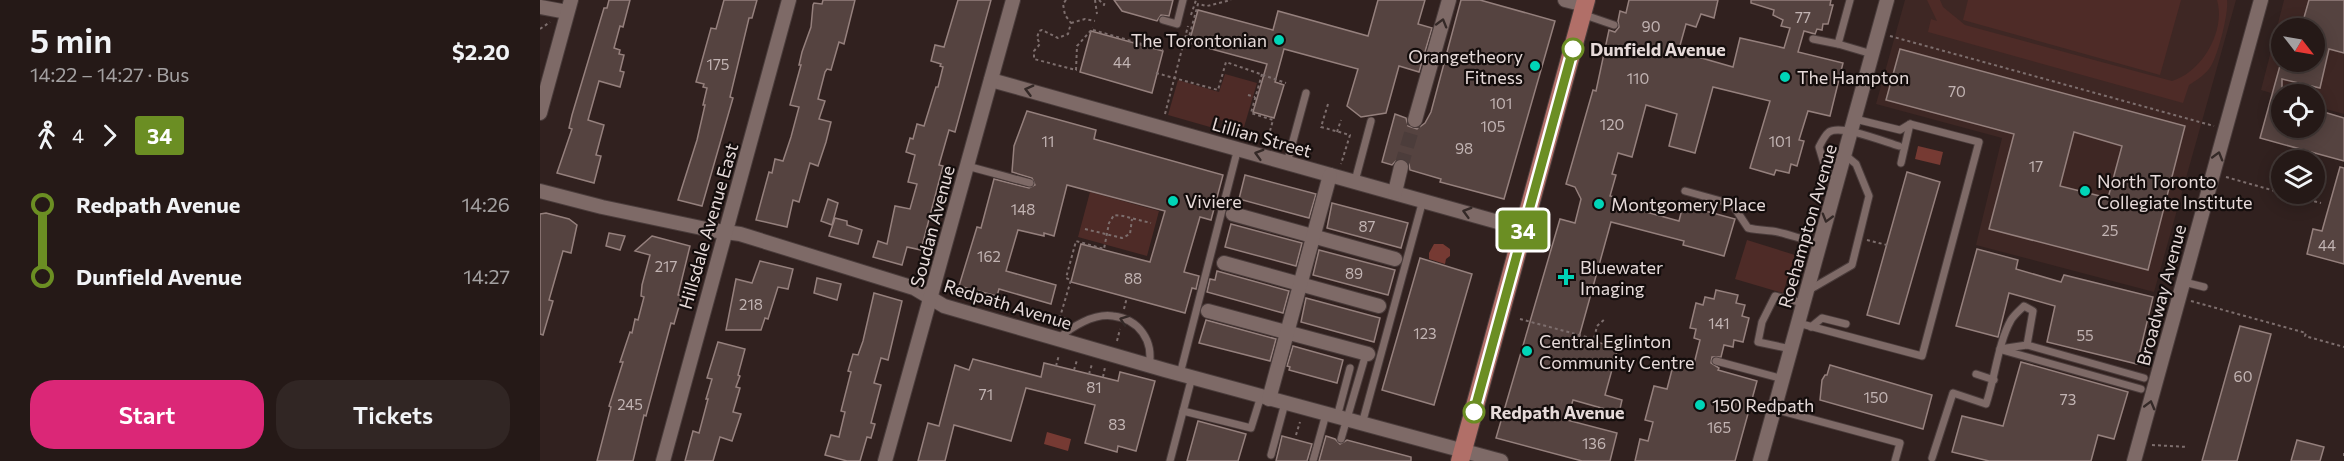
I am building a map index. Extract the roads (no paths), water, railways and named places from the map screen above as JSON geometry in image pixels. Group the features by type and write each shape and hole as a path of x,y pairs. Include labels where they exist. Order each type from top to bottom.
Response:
{"main road":[{"path":"1462,456 1584,6"}],"street":[{"name":"Hillsdale Avenue East","path":"663,461 789,0"},
{"name":"Soudan Avenue","path":"885,461 1013,0"},
{"path":"1415,120 1449,0"},
{"path":"1566,0 1584,6"},
{"name":"Roehampton Avenue","path":"1760,461 1791,350 1804,325 1805,297 1887,0"},
{"name":"Broadway Avenue","path":"2134,461 2261,0"},
{"path":"540,7 569,6 540,113"},
{"name":"Lillian Street","path":"991,80 1523,229"},
{"path":"1395,192 1401,167"},
{"path":"1265,397 1287,332 1330,174"},
{"name":"Redpath Avenue","path":"540,191 602,207 750,237 914,288 944,306 1059,344 1265,397 1362,424 1462,456 1501,461"},
{"path":"1233,214 1395,259"},
{"path":"1224,262 1379,306"},
{"path":"1208,311 1366,355"}],"lane":[{"path":"1162,20 1177,24 1183,0"},
{"path":"1838,44 1850,0"},
{"path":"1584,6 1614,25"},
{"path":"1813,39 1873,54"},
{"path":"1287,163 1306,93"},
{"path":"1354,181 1371,121"},
{"path":"1836,186 1825,167 1819,147 1829,132 1853,125 1900,130 1910,123"},
{"path":"1901,163 1910,123"},
{"path":"1804,325 1923,356 1979,142 1910,123"},
{"path":"1853,125 1899,146"},
{"path":"1170,461 1183,411 1186,376 1238,148"},
{"path":"1791,350 1758,342 1762,322 1775,296 1805,297 1852,265 1869,196 1856,164 1845,155"},
{"path":"967,166 1029,183"},
{"path":"1685,191 1732,204 1748,228 1820,243"},
{"path":"1362,424 1423,200"},
{"path":"2184,282 2204,287"},
{"path":"1932,459 1953,393 1986,404 1994,380 2000,349 2011,319 2028,299"},
{"path":"2024,306 2033,311 2027,345"},
{"path":"1059,344 1067,330 1094,318 1112,316 1132,322 1143,332 1152,353 1149,366"},
{"path":"1804,325 1822,318 1846,324"},
{"path":"2000,349 2027,345 2144,378"},
{"path":"2000,349 2141,389"},
{"path":"1313,461 1366,355"},
{"path":"1716,361 1783,379"},
{"path":"1341,439 1336,417 1350,368"},
{"path":"1976,374 1994,380"},
{"path":"1183,411 1251,428 1265,397"},
{"path":"1270,455 1285,403"},
{"path":"1774,409 1900,443 1895,461"}],"tunnel":[{"path":"1401,167 1415,120"}],"place":[{"name":"The Torontonian","path":"1279,40"},
{"name":"Dunfield Avenue","path":"1573,49"},
{"name":"Orangetheory Fitness","path":"1535,66"},
{"name":"The Hampton","path":"1785,77"},
{"name":"North Toronto Collegiate Institute","path":"2085,191"},
{"name":"Viviere","path":"1173,201"},
{"name":"Montgomery Place","path":"1599,204"},
{"name":"Bluewater Imaging","path":"1566,277"},
{"name":"Central Eglinton Community Centre","path":"1527,351"},
{"name":"150 Redpath","path":"1700,405"},
{"name":"Redpath Avenue","path":"1474,412"}]}
